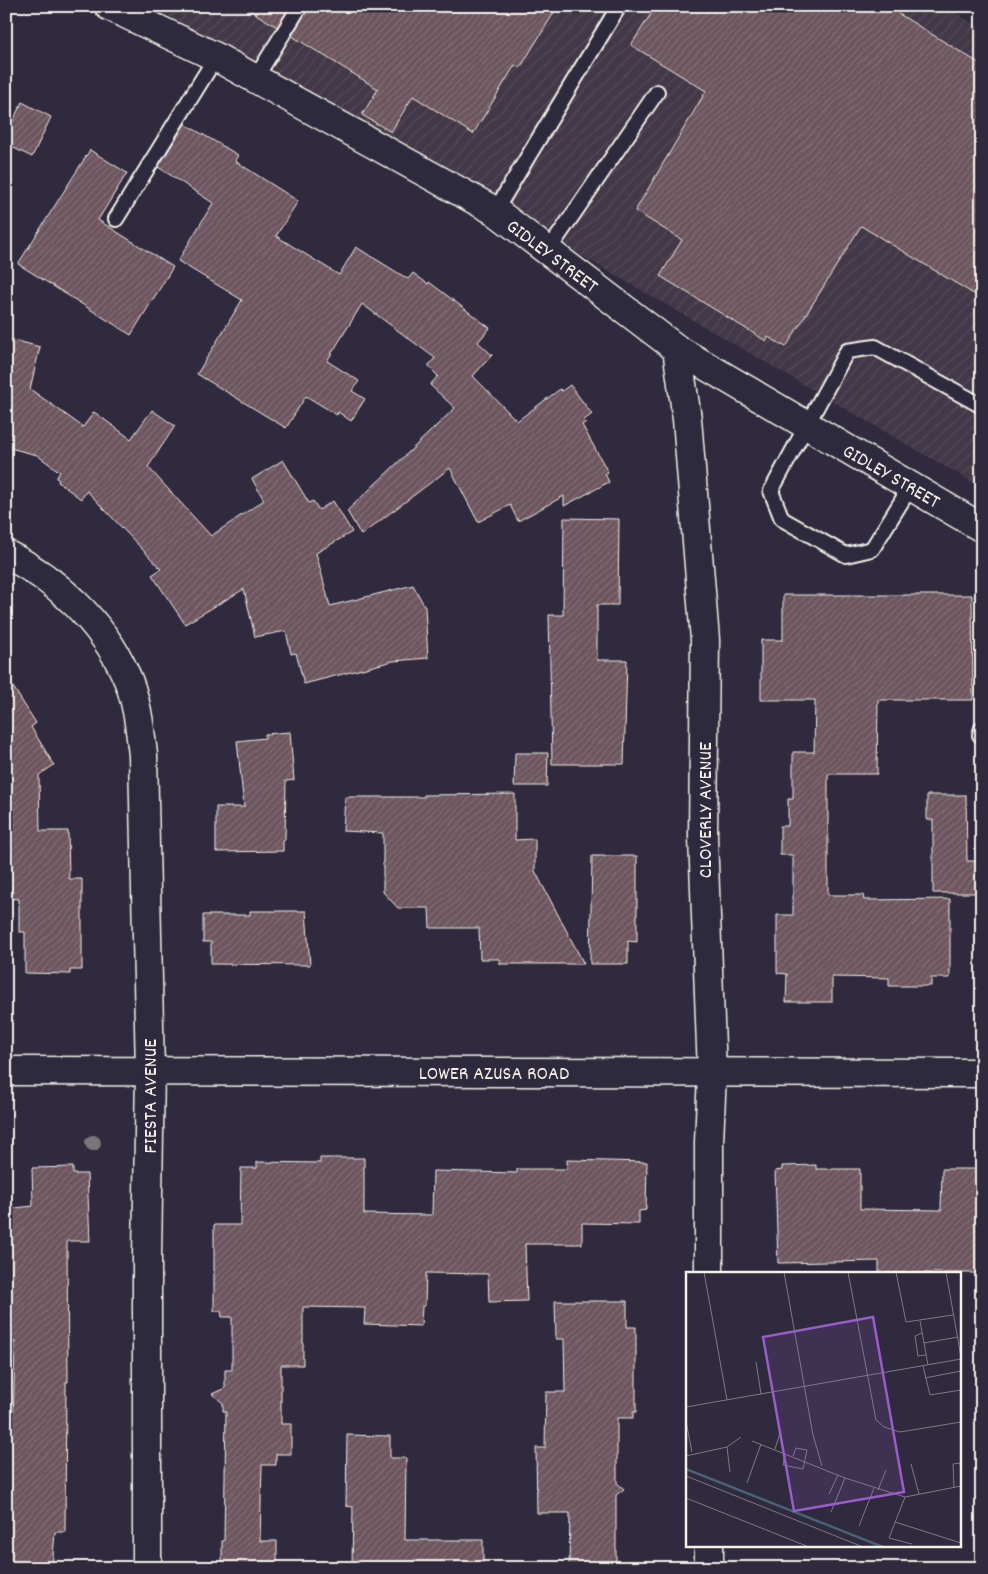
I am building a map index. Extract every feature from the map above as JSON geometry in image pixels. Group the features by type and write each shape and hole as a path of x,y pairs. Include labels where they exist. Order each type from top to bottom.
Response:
{"street":[{"name":"GIDLEY STREET","path":"109,6 216,57 495,211 678,349 911,486 979,520"},
{"name":"CLOVERLY AVENUE","path":"678,349 687,419 706,640 703,838 712,1073 709,1142 709,1272"},
{"name":"FIESTA AVENUE","path":"6,554 30,566 68,597 101,634 126,674 138,715 142,747 150,1071 147,1257 147,1568"},
{"name":"LOWER AZUSA ROAD","path":"6,1071 982,1073"},
{"path":"709,1546 709,1568"}],"lane":[{"path":"255,79 300,6"},
{"path":"495,211 619,6"},
{"path":"116,219 216,57"},
{"path":"548,251 657,92"},
{"path":"911,486 872,550 846,555 782,519 771,491 847,351 875,347 982,406"}],"shaded area":[{"path":"151,6 945,6 982,29 982,488"}],"building":[{"path":"243,6 290,6 277,27"},
{"path":"309,6 558,6 520,68 515,65 473,134 413,96 391,132 362,115 378,89 292,36"},
{"path":"656,6 886,6 982,65 982,299 861,226 786,347 768,337 766,341 660,276 682,240 635,211 706,91 631,45"},
{"path":"22,102 51,117 32,157 6,144 6,135"},
{"path":"185,124 238,155 235,161 298,201 276,236 339,275 356,247 408,279 413,273 428,284 429,282 490,328 478,342 492,355 473,376 517,421 560,389 562,391 570,385 592,414 584,420 586,422 582,425 608,472 605,474 609,482 564,506 564,496 518,521 510,505 478,522 450,468 361,535 347,511 455,408 430,385 438,376 428,366 435,358 362,304 327,361 359,381 352,391 365,399 351,421 338,412 337,415 306,396 286,428 197,374 242,300 178,261 213,203 158,167"},
{"path":"90,150 127,173 98,220 173,267 131,335 18,264"},
{"path":"6,338 40,347 30,389 83,427 94,412 131,439 152,410 175,426 148,467 211,536 264,500 252,479 283,460 309,503 313,501 319,510 333,501 352,532 316,553 330,606 413,585 425,607 428,658 393,661 304,684 296,653 291,654 286,631 255,637 244,589 185,624 152,575 161,569 87,491 81,499 58,482 59,480 56,478 60,472 37,455 6,447"},
{"path":"564,518 619,519 618,605 597,605 597,660 627,660 624,764 552,764 549,615 563,615"},
{"path":"783,595 972,595 973,700 878,700 877,774 828,774 828,895 863,895 864,900 950,899 950,978 931,978 931,986 889,986 889,978 832,977 832,1002 786,1002 787,974 777,973 777,915 793,915 793,855 780,855 780,826 788,826 788,799 793,799 793,752 814,752 815,700 761,700 761,640 783,640"},
{"path":"6,676 36,723 31,727 54,765 39,775 40,831 68,831 69,879 82,879 82,970 70,970 70,974 25,973 25,932 19,932 19,899 6,898"},
{"path":"290,732 294,780 286,781 285,840 283,841 283,851 216,852 216,807 244,807 237,741 265,738 265,734"},
{"path":"515,753 548,753 547,786 514,786"},
{"path":"515,794 515,840 535,839 535,871 584,964 500,964 500,959 480,959 479,928 430,928 429,908 398,908 383,892 383,833 343,831 345,797"},
{"path":"927,795 966,795 967,861 982,861 982,893 933,893 933,820 927,820"},
{"path":"592,856 637,856 637,942 628,941 628,964 590,964"},
{"path":"250,911 306,911 310,965 211,964 211,942 203,942 203,915 250,915"},
{"path":"320,1158 364,1158 364,1214 432,1215 433,1171 517,1173 517,1169 567,1169 567,1160 647,1162 646,1210 639,1211 639,1224 582,1223 582,1244 525,1244 527,1301 489,1302 488,1274 426,1273 425,1306 422,1306 421,1326 364,1324 365,1308 303,1307 303,1365 281,1365 281,1424 291,1424 291,1454 276,1454 276,1465 262,1465 260,1541 277,1541 277,1568 222,1568 226,1411 223,1411 223,1403 212,1394 225,1388 225,1370 232,1370 232,1317 222,1317 221,1311 214,1311 214,1225 240,1225 241,1168 257,1168 257,1162 320,1163"},
{"path":"816,1165 816,1169 860,1169 860,1209 941,1210 942,1169 978,1169 977,1273 879,1272 879,1261 778,1263 775,1171 782,1170 782,1166"},
{"path":"73,1167 73,1174 87,1174 90,1241 67,1241 68,1382 66,1382 65,1532 55,1532 52,1568 9,1568 9,1534 6,1534 6,1427 13,1424 15,1342 6,1342 6,1209 33,1206 32,1168"},
{"path":"555,1301 627,1301 627,1327 636,1327 636,1412 633,1412 633,1418 617,1418 617,1483 624,1489 616,1495 616,1568 569,1568 570,1513 537,1513 536,1448 545,1448 546,1392 565,1392 564,1339 556,1339"},
{"path":"347,1435 390,1436 390,1458 406,1458 405,1540 483,1540 483,1568 352,1568 353,1507 346,1506"}]}
